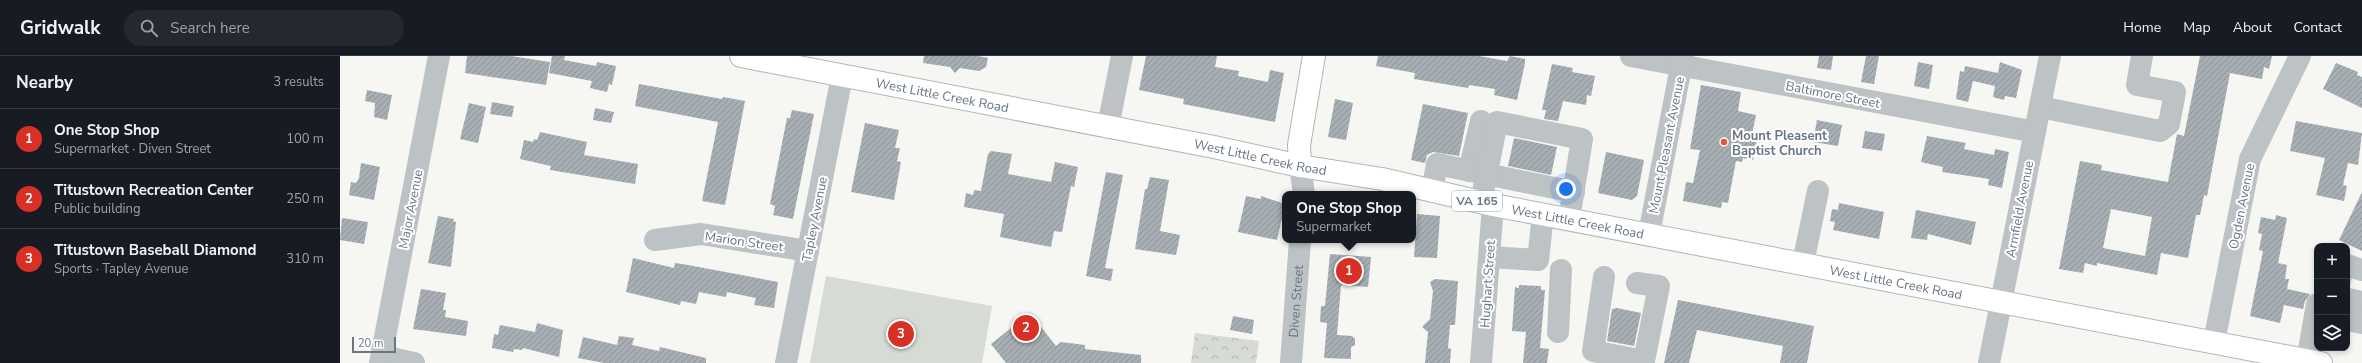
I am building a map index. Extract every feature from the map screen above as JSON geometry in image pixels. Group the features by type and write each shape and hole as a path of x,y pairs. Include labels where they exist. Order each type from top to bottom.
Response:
{"main road":[{"name":"West Little Creek Road","path":"741,56 1300,166 1382,179 1487,204 1803,263 2314,362"},
{"path":"1300,166 1299,145 1314,56"}],"street":[{"name":"Major Avenue","path":"381,360 440,56"},
{"path":"1108,127 1122,56"},
{"name":"Baltimore Street","path":"1631,56 1682,61 2035,132"},
{"name":"Armfield Avenue","path":"1989,363 2050,56"},
{"path":"2040,107 2160,131 2169,124 2175,92 2137,85 2142,56"},
{"name":"Ogden Avenue","path":"2214,342 2250,159 2300,56"},
{"name":"Mount Pleasant Avenue","path":"1649,234 1682,61"},
{"name":"Tapley Avenue","path":"786,363 842,76"},
{"path":"1478,172 1481,121"},
{"path":"1478,172 1497,122 1582,139 1569,219"},
{"path":"1432,191 1437,164 1574,192"},
{"path":"1300,166 1304,191"},
{"name":"Hughart Street","path":"1478,172 1487,204 1489,257 1481,363"},
{"path":"1803,263 1818,191"},
{"path":"1489,257 1538,260 1543,214"},
{"name":"Marion Street","path":"655,240 701,234 808,251"},
{"name":"Diven Street","path":"1291,363 1300,243"},
{"path":"1558,332 1561,270"},
{"path":"1604,277 1593,351 1644,361 1659,286 1637,282"},
{"path":"2314,362 2316,315"},
{"path":"2350,321 2362,323"},
{"path":"381,360 414,363"}],"green space":[{"path":"826,276 992,306 982,363 810,363"},
{"path":"1195,333 1259,341 1256,363 1191,363"}],"building":[{"path":"467,56 511,56 550,62 546,85 465,73"},
{"path":"552,56 565,56 564,60 596,66 597,62 616,66 612,85 609,84 607,92 590,88 592,81 549,73"},
{"path":"924,56 978,56 988,58 986,67 979,71 960,68 955,73 950,67 923,63"},
{"path":"1146,56 1217,56 1215,67 1239,71 1238,76 1268,82 1270,70 1284,73 1275,122 1183,104 1184,99 1139,90"},
{"path":"1378,56 1479,56 1507,61 1510,56 1525,59 1525,63 1517,100 1494,95 1495,89 1469,85 1468,88 1414,79 1415,73 1376,66"},
{"path":"1819,56 1833,56 1831,70 1817,68"},
{"path":"1866,56 1879,56 1874,84 1861,82"},
{"path":"2200,56 2272,56 2269,69 2264,67 2262,79 2230,73 2207,196 2204,195 2200,215 2196,215 2188,258 2161,253 2157,275 2097,263 2097,266 2085,263 2083,273 2059,269 2080,161 2102,165 2101,170 2168,182 2177,134 2184,136","holes":["2111,209 2152,217 2145,256 2103,248"]},
{"path":"1918,62 1933,65 1929,89 1914,86"},
{"path":"2000,62 2022,70 2016,98 2005,96 2004,100 1993,97 1995,86 1973,81 1968,102 1956,99 1960,71 1964,72 1965,66 1998,73"},
{"path":"2336,63 2358,72 2357,75 2362,77 2362,108 2323,89"},
{"path":"1552,64 1573,68 1572,72 1595,76 1591,96 1587,95 1586,105 1563,101 1558,121 1544,119 1546,110 1542,110"},
{"path":"639,84 722,99 723,97 745,101 725,205 702,201 718,122 635,106"},
{"name":"Mount Pleasent Baptist Church","path":"1701,85 1741,92 1738,111 1756,115 1752,134 1758,135 1753,160 1743,158 1742,162 1736,161 1728,203 1722,202 1721,208 1683,201 1686,182 1693,183 1700,150 1690,149"},
{"path":"367,90 392,95 387,120 374,117 375,103 365,101"},
{"path":"1335,99 1353,103 1346,140 1328,137"},
{"path":"492,102 514,106 512,117 490,114"},
{"path":"469,103 486,107 478,143 460,139"},
{"path":"1423,104 1468,113 1459,156 1433,152 1427,155 1425,163 1411,160"},
{"path":"595,108 614,112 611,123 593,120"},
{"path":"792,110 814,114 793,219 773,215 775,206 770,204 787,118 790,118"},
{"path":"1817,120 1842,125 1838,146 1813,142"},
{"path":"2296,121 2362,133 2358,165 2348,163 2343,185 2347,186 2344,201 2316,195 2325,158 2290,151"},
{"path":"865,123 899,130 895,148 900,148 897,161 901,162 894,200 851,192"},
{"path":"1865,131 1885,134 1882,151 1862,148"},
{"path":"540,132 587,142 584,155 638,164 635,184 550,170 551,166 520,159 524,140 533,142 534,139 537,140"},
{"path":"1927,136 1966,143 1964,149 1994,155 1995,149 2009,152 2002,188 1988,185 1989,179 1942,172 1943,167 1921,162"},
{"path":"1514,138 1557,147 1551,175 1508,166"},
{"path":"991,151 1012,154 1008,174 1051,182 1055,162 1078,167 1074,187 1071,186 1062,232 1054,231 1051,247 1000,237 1004,214 964,207 966,193 973,195 974,190 981,191 988,154"},
{"path":"1606,152 1644,160 1637,196 1632,200 1598,193"},
{"path":"361,163 380,167 374,200 349,195 351,182 356,183 359,178"},
{"path":"1106,172 1123,175 1105,268 1113,269 1111,281 1086,276"},
{"path":"1150,177 1169,180 1160,231 1180,235 1176,255 1135,249 1145,189 1147,189"},
{"path":"2362,192 2362,251 2350,245 2350,243 2345,243 2339,240"},
{"path":"1246,196 1261,199 1261,196 1282,203 1282,218 1277,240 1238,232"},
{"path":"1839,203 1884,212 1879,239 1833,230 1835,222 1830,221 1832,209 1838,210"},
{"path":"1916,210 1976,222 1971,245 1928,234 1927,240 1911,238"},
{"path":"1417,214 1440,216 1437,258 1414,257"},
{"path":"2276,215 2287,218 2278,263 2287,265 2285,279 2289,279 2287,289 2310,294 2305,301 2303,309 2284,305 2280,323 2250,316 2263,251 2259,250 2262,234 2258,233 2261,217 2275,220"},
{"path":"438,216 454,219 453,221 456,222 451,267 428,263"},
{"path":"342,218 368,222 364,244 340,240"},
{"path":"1330,254 1371,257 1368,287 1341,285 1337,335 1352,336 1355,339 1355,345 1351,347 1351,359 1324,358 1327,323 1320,322 1321,306 1325,306"},
{"path":"633,258 674,268 675,263 778,282 774,308 754,305 756,298 727,292 726,297 699,292 696,304 681,301 680,305 626,292"},
{"path":"1435,279 1458,281 1455,325 1450,325 1448,348 1451,349 1450,363 1425,363 1428,332 1422,327 1430,319 1433,291 1430,282"},
{"path":"1519,285 1541,286 1541,290 1545,290 1540,348 1549,349 1547,363 1523,363 1526,332 1512,331 1515,287 1519,288"},
{"path":"421,289 446,293 443,310 446,310 445,317 468,321 466,336 413,329"},
{"path":"1678,300 1814,326 1807,363 1780,363 1783,346 1697,330 1689,363 1664,363"},
{"path":"1617,308 1641,313 1634,346 1607,341 1612,309"},
{"path":"1030,313 1056,346 1061,342 1085,345 1085,349 1141,355 1141,363 1006,363 991,344"},
{"path":"1233,316 1254,320 1252,334 1230,330"},
{"path":"537,323 563,330 559,357 523,348 522,350 514,349 513,352 492,348 494,334 498,335 500,325 535,332"},
{"path":"619,336 634,338 632,345 659,351 660,347 706,358 706,363 604,363 578,358 583,337 617,345"}],"place":[{"name":"Mount Pleasent Baptist Church","path":"1724,142"},
{"name":"One Stop Shop","path":"1349,271"},
{"name":"Titustown Recreation Center","path":"1026,328"},
{"name":"Titustown Baseball Diamond","path":"901,334"}]}
